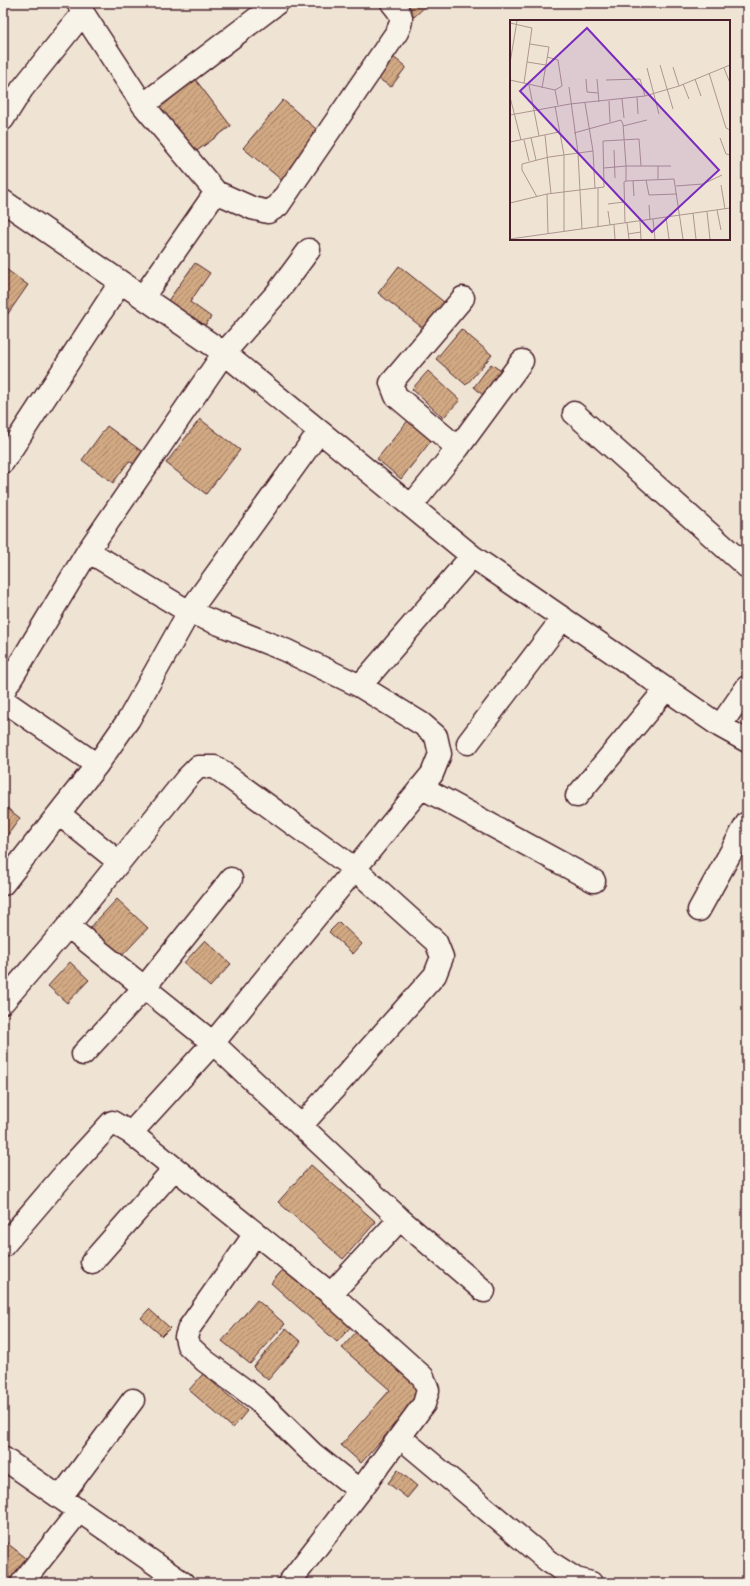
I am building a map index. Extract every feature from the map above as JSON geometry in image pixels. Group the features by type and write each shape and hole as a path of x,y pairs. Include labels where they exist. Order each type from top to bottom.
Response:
{"street":[{"path":"143,105 277,3"},
{"path":"3,119 22,89 81,8 143,105 216,192 268,212 278,206 397,32 402,23 401,13 392,3"},
{"path":"143,297 216,192"},
{"path":"3,201 120,283 143,297 224,353 472,556 720,726 747,741"},
{"path":"3,692 88,551 224,353 277,293 309,250"},
{"path":"3,462 120,283"},
{"path":"458,448 396,396 391,383 463,298"},
{"path":"411,506 458,448 522,361"},
{"path":"574,413 747,567"},
{"path":"3,884 97,765 129,719 189,612 319,432"},
{"path":"88,551 189,612 285,650 360,686 422,724 436,736 440,754 432,774 355,869 213,1043 131,1133"},
{"path":"360,686 472,556"},
{"path":"468,743 563,618"},
{"path":"720,726 747,687"},
{"path":"578,796 666,689"},
{"path":"3,700 97,765"},
{"path":"3,1002 68,926 187,778 198,767 215,767 355,869 436,942 442,957 435,975 301,1126"},
{"path":"421,787 594,881"},
{"path":"59,814 119,862"},
{"path":"700,910 747,823"},
{"path":"83,1054 144,988 231,879"},
{"path":"68,926 213,1043 400,1219 484,1291"},
{"path":"3,1246 68,1170 112,1122 131,1133 331,1294 423,1377 428,1390 424,1404 360,1491 289,1583"},
{"path":"92,1262 174,1169"},
{"path":"331,1294 400,1219"},
{"path":"255,1234 189,1328 186,1337 188,1345 205,1361 257,1399 312,1453 360,1491"},
{"path":"60,1498 133,1400"},
{"path":"400,1437 548,1561 576,1579 591,1583"},
{"path":"3,1458 79,1511 171,1580"},
{"path":"22,1583 79,1511"}],"building":[{"path":"401,3 429,3 414,17"},
{"path":"392,56 406,67 391,87 376,77"},
{"path":"195,79 231,126 194,153 159,106"},
{"path":"283,100 323,135 284,182 243,148"},
{"path":"195,263 210,273 190,302 211,317 201,331 165,305"},
{"path":"399,266 449,306 428,332 378,293"},
{"path":"3,267 28,285 5,318 3,316"},
{"path":"461,329 492,355 466,385 436,359"},
{"path":"491,364 504,373 484,396 474,387"},
{"path":"428,371 460,400 443,418 412,389"},
{"path":"410,418 434,437 401,479 377,459"},
{"path":"200,419 240,450 206,494 166,463"},
{"path":"107,426 147,455 138,467 129,461 113,483 82,460"},
{"path":"3,805 20,818 7,836 3,833"},
{"path":"117,899 148,928 118,960 87,931"},
{"path":"339,922 362,944 353,954 329,932"},
{"path":"205,940 231,964 210,987 184,963"},
{"path":"70,962 89,980 67,1003 48,986"},
{"path":"311,1165 376,1222 343,1259 278,1202"},
{"path":"287,1265 353,1324 337,1342 271,1283"},
{"path":"257,1300 285,1324 250,1364 222,1341"},
{"path":"149,1309 170,1328 162,1336 141,1318"},
{"path":"286,1329 301,1342 268,1380 253,1367"},
{"path":"357,1331 425,1391 361,1463 341,1445 390,1390 342,1348"},
{"path":"203,1374 247,1411 233,1428 189,1390"},
{"path":"398,1470 417,1486 407,1498 388,1483"},
{"path":"3,1540 30,1561 14,1581 3,1572"}]}
